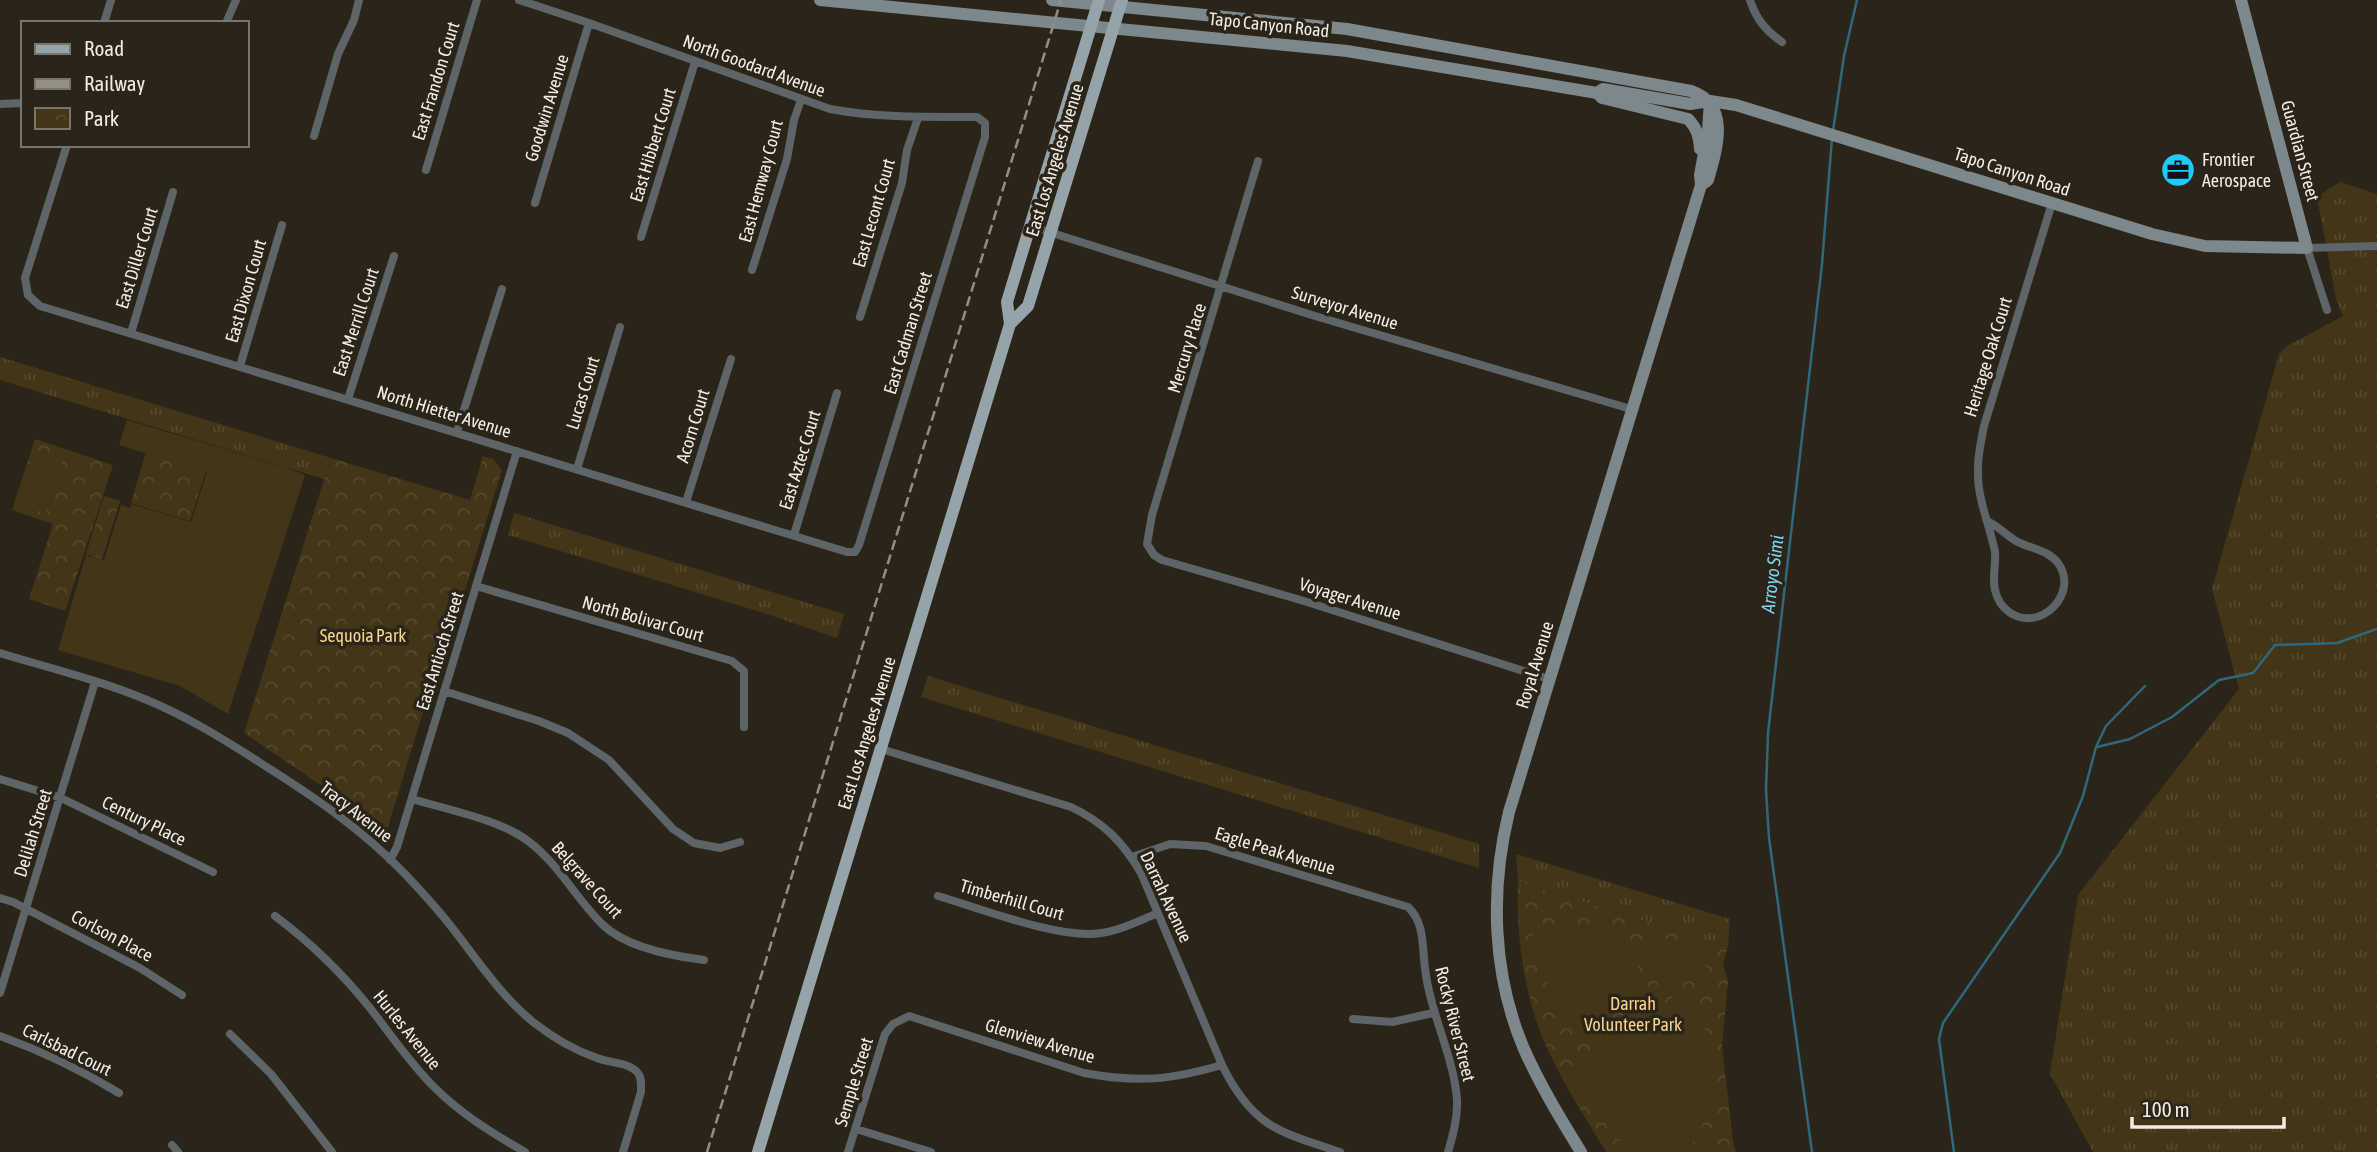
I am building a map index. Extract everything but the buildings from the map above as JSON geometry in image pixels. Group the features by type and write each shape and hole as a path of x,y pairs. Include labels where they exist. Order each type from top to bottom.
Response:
{"main road":[{"name":"Tapo Canyon Road","path":"820,0 1347,51 1597,93 1604,89 1690,104 1710,101 1739,105 2182,242 2243,248 2307,248"},
{"name":"Tapo Canyon Road","path":"1052,0 1121,3 1347,29 1691,91 1710,101"},
{"name":"Guardian Street","path":"2241,0 2307,248"},
{"name":"East Los Angeles Avenue","path":"758,1152 1010,324 1007,302 1098,2"},
{"name":"East Los Angeles Avenue","path":"1010,324 1028,306 1121,3"},
{"path":"1597,93 1602,98 1688,119 1699,136 1702,164"},
{"name":"Royal Avenue","path":"1581,1152 1554,1108 1523,1047 1506,994 1497,932 1497,880 1503,837 1549,679 1701,184 1710,101"},
{"name":"Royal Avenue","path":"1701,184 1708,180 1719,125 1716,111 1710,101"}],"street":[{"path":"105,21 111,0"},
{"path":"227,21 236,0"},
{"path":"314,135 338,54 354,20 359,0"},
{"name":"East Frandon Court","path":"426,170 477,0"},
{"name":"North Goodard Avenue","path":"519,0 830,109 856,114 977,117 985,122"},
{"path":"1750,0 1759,20 1782,42"},
{"name":"Goodwin Avenue","path":"535,203 589,23"},
{"name":"East Hibbert Court","path":"641,237 695,62"},
{"name":"East Hemway Court","path":"752,270 787,159 794,120 801,100"},
{"path":"0,104 21,103"},
{"name":"East Lecont Court","path":"860,317 902,183 907,150 918,117"},
{"name":"East Cadman Street","path":"855,552 985,137 985,122"},
{"name":"North Hietter Avenue","path":"66,147 26,278 28,295 40,306 847,552 855,552"},
{"name":"Mercury Place","path":"1147,544 1152,515 1258,161"},
{"name":"East Diller Court","path":"131,333 173,192"},
{"name":"Heritage Oak Court","path":"1989,522 2021,543 2048,554 2058,564 2063,575 2064,589 2057,604 2046,615 2036,618 2020,617 2011,613 2000,603 1994,589 1995,556 1989,522 1980,499 1978,455 1984,426 2052,203"},
{"name":"East Dixon Court","path":"240,366 282,225"},
{"name":"Surveyor Avenue","path":"1030,226 1632,409"},
{"path":"2307,248 2377,246"},
{"name":"Guardian Street","path":"2307,248 2327,310"},
{"name":"East Merrill Court","path":"348,398 394,256"},
{"path":"457,432 502,289"},
{"name":"Lucas Court","path":"577,469 620,327"},
{"name":"Acorn Court","path":"686,502 731,359"},
{"name":"East Aztec Court","path":"794,535 837,393"},
{"name":"East Antioch Street","path":"390,860 397,847 412,799 517,451"},
{"name":"Voyager Avenue","path":"1147,544 1154,555 1162,560 1304,601 1549,679"},
{"name":"North Bolivar Court","path":"476,586 732,661 744,671 744,727"},
{"name":"Tracy Avenue","path":"0,653 144,699 211,731 317,800 390,860 448,922 523,1014 549,1035 598,1059 625,1065 637,1072 641,1092 623,1152"},
{"name":"Delilah Street","path":"0,993 95,682"},
{"path":"444,691 539,721 579,740 609,760 673,829 694,843 720,848 740,842"},
{"name":"Darrah Avenue","path":"881,749 1071,807 1090,816 1108,830 1132,857 1237,1095 1267,1125 1286,1135 1340,1152"},
{"name":"Century Place","path":"0,779 61,798 213,872"},
{"name":"Belgrave Court","path":"412,799 505,828 527,839 553,864 606,928 629,942 680,957 704,960"},
{"name":"Eagle Peak Avenue","path":"1132,857 1170,844 1206,846 1408,907"},
{"name":"Timberhill Court","path":"938,896 1052,930 1078,934 1099,934 1120,929 1158,913"},
{"name":"Corlson Place","path":"0,898 140,968 182,995"},
{"name":"Rocky River Street","path":"1408,907 1420,923 1433,1013 1454,1077 1457,1101 1455,1129 1448,1152"},
{"name":"Hurles Avenue","path":"275,916 308,941 340,973 415,1068 435,1088 489,1132 525,1152"},
{"path":"1353,1019 1392,1022 1433,1013"},
{"name":"Glenview Avenue","path":"893,1024 909,1016 1084,1073 1109,1078 1161,1079 1222,1065"},
{"name":"Semple Street","path":"848,1152 885,1034 893,1024"},
{"path":"230,1034 271,1074 332,1152"},
{"name":"Carlsbad Court","path":"0,1036 92,1076 119,1093"},
{"path":"856,1129 930,1152"}],"green space":[{"path":"2340,182 2377,194 2377,1152 2093,1152 2050,1074 2078,895 2239,689 2212,589 2279,354 2287,346 2343,316 2336,299 2317,197"},
{"path":"0,357 331,458 324,479 0,380"},
{"path":"127,420 305,475 228,714 180,686 58,650 86,555 104,560 121,505 130,508 131,504 191,522 207,472 119,445"},
{"path":"35,439 113,465 65,611 29,599 53,524 12,510"},
{"path":"34,449 63,458 46,513 18,505"},
{"path":"146,452 206,471 190,521 131,503"},
{"name":"Sequoia Park","path":"483,456 493,459 502,470 388,827 381,831 343,800 244,733 331,458 470,500"},
{"path":"104,496 120,501 102,559 86,554"},
{"path":"514,513 844,614 837,638 508,535"},
{"path":"928,676 1479,844 1479,868 921,697"},
{"path":"1516,854 1730,919 1728,947 1518,881"},
{"name":"Darrah Volunteer Park","path":"1518,881 1728,947 1723,964 1728,981 1722,1046 1736,1152 1606,1152 1557,1068 1536,1020 1522,961"},
{"path":"1553,925 1589,928 1614,940 1634,961 1651,992 1564,1025 1559,1022 1532,931"},
{"path":"1662,938 1692,949 1702,959 1709,974 1660,989 1643,941"},
{"path":"1676,995 1688,995 1712,1050 1715,1076 1708,1108 1687,1152 1629,1152 1576,1078 1577,1068"}],"waterway":[{"name":"Arroyo Simi","path":"1833,131 1844,56 1857,0"},
{"name":"Arroyo Simi","path":"1812,1152 1769,838 1766,790 1768,733 1822,264 1832,138"},
{"path":"2097,747 2130,739 2172,717 2219,680 2253,673 2275,645 2337,643 2377,629"},
{"path":"1954,1152 1939,1039 1943,1023 2060,853 2083,796 2096,747 2106,726 2145,686"}],"railway":[{"path":"707,1152 1061,0"}],"place":[{"name":"Frontier Aerospace","path":"2178,170"}]}
